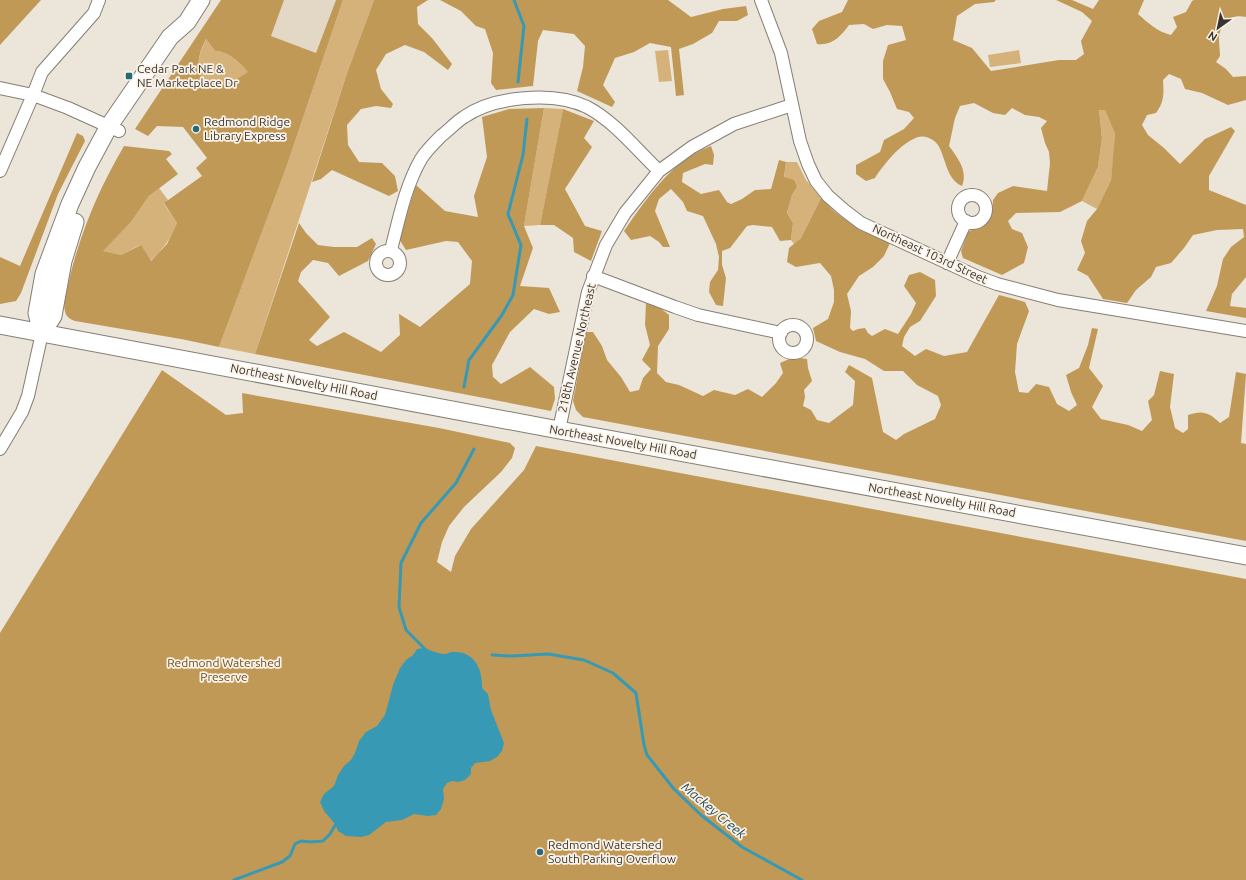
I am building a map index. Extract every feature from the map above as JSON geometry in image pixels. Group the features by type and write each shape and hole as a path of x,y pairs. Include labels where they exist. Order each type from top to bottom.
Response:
{"main road":[{"path":"42,333 38,313 44,274 70,204 87,167 114,129 170,37 186,22 201,0"},
{"name":"Northeast Novelty Hill Road","path":"0,325 559,430 1246,556"}],"street":[{"path":"0,171 42,72 94,13 99,0"},
{"name":"Northeast 103rd Street","path":"761,0 781,53 800,141 808,164 816,181 828,196 861,223 978,277 1036,295 1058,300 1246,331"},
{"path":"0,88 33,95 68,108 114,129"},
{"path":"391,250 405,193 422,157 436,141 465,116 492,105 512,100 553,98 586,107 606,119 659,171"},
{"name":"218th Avenue Northeast","path":"559,430 584,307 593,276 606,245 625,213 659,171 692,146 734,124 792,105"},
{"path":"947,262 966,221"},
{"path":"593,276 698,315 781,333"},
{"path":"0,449 22,412 28,396 42,333"}],"shaded area":[{"path":"284,0 336,0 316,53 271,36"},
{"path":"343,0 374,0 347,73 255,354 219,347 286,168"},
{"path":"206,39 215,51 230,55 249,72 224,86 218,81 205,81 201,76 198,66 200,55"},
{"path":"668,50 672,81 659,82 655,51"},
{"path":"1019,50 1021,63 990,67 988,55"},
{"path":"544,108 563,109 540,225 524,226"},
{"path":"1099,110 1105,110 1115,134 1111,180 1097,209 1082,201 1098,167 1102,138"},
{"path":"786,162 797,162 806,180 821,198 801,238 794,244 791,240 793,223 787,213 792,195 797,187 784,178"},
{"path":"159,188 168,200 164,204 177,223 163,248 150,261 140,245 121,255 102,251 131,222 149,196"}],"green space":[{"path":"0,0 41,0 0,45"},
{"path":"221,0 284,0 271,36 316,53 336,0 343,0 286,168 219,347 75,321 68,318 66,315 64,303 76,253 97,198 124,146 169,151 172,154 166,159 178,174 149,196 131,222 103,251 121,255 141,245 151,261 167,244 177,223 164,203 202,176 196,168 207,158 183,127 157,126 148,136 135,129","holes":["206,39 215,51 229,55 238,61 248,72 225,86 218,81 205,81 200,71 199,60 201,50"]},
{"path":"374,0 428,0 417,7 418,24 432,38 452,64 448,70 424,52 405,45 386,54 376,70 381,89 393,104 391,108 376,106 361,109 347,125 348,145 359,162 382,163 395,176 398,191 389,196 332,170 321,179 312,182 347,73"},
{"path":"440,0 668,0 691,17 723,9 746,6 748,15 737,21 719,21 712,33 693,44 679,49 684,95 676,96 671,47 650,43 634,52 615,58 603,85 615,102 612,107 577,91 583,67 585,46 574,34 543,30 538,41 533,86 496,90 491,83 493,53 485,29 476,26 461,11"},
{"path":"848,0 996,0 994,2 975,4 957,16 953,40 972,48 991,71 1059,60 1076,60 1084,54 1081,41 1092,21 1082,12 1056,0 1072,0 1093,9 1099,0 1144,0 1138,14 1149,24 1166,34 1171,35 1177,27 1173,17 1186,12 1194,0 1246,0 1246,17 1240,16 1230,18 1221,29 1219,40 1220,56 1216,62 1226,69 1233,77 1246,76 1246,100 1228,105 1202,93 1185,89 1181,79 1169,74 1163,80 1163,98 1159,109 1156,113 1147,115 1142,125 1148,135 1180,164 1205,139 1231,127 1235,131 1209,176 1209,190 1246,205 1246,277 1232,294 1230,306 1246,308 1246,318 1206,311 1217,286 1223,259 1231,247 1244,237 1243,229 1217,230 1193,235 1171,263 1156,267 1151,277 1136,290 1127,303 1103,299 1088,276 1077,270 1085,253 1081,241 1087,221 1097,209 1111,180 1115,134 1105,110 1099,110 1102,138 1098,167 1082,201 1060,212 1016,213 1008,221 1012,229 1022,233 1028,247 1024,263 1002,275 963,258 961,251 968,232 984,223 992,212 993,200 998,193 1013,186 1047,191 1050,163 1049,152 1041,128 1047,121 1039,117 1025,115 1012,108 1005,115 993,113 974,103 960,106 955,118 949,146 959,160 963,170 964,180 962,186 957,183 949,173 941,150 937,144 932,139 924,136 907,142 891,157 875,178 866,181 856,174 856,165 880,152 884,140 904,129 914,118 909,112 897,109 883,79 883,61 888,45 906,40 902,26 887,25 873,29 864,24 849,25 843,33 832,42 817,44 812,29 819,21 842,12"},
{"path":"544,108 524,226 533,248 520,286 549,288 560,312 549,314 534,309 510,332 492,365 493,377 501,384 530,367 554,387 555,399 551,411 255,354 299,223 306,233 318,245 357,247 372,238 376,244 368,261 339,276 328,263 313,260 301,272 298,281 330,317 309,340 317,346 344,332 381,352 400,335 399,314 420,327 470,284 472,261 458,242 446,241 406,250 399,239 416,185 445,211 478,217 474,196 487,157 482,117 509,109"},
{"path":"563,109 594,121 584,138 592,147 565,189 585,226 602,231 591,261 574,252 573,238 554,225 540,225"},
{"path":"77,133 83,136 85,141 58,194 21,293 16,301 0,304 0,257 20,266"},
{"path":"711,146 714,155 713,165 705,164 683,173 682,182 701,194 719,190 727,202 731,204 742,199 755,190 771,189 779,160 786,162 784,177 794,180 797,187 792,195 787,213 793,223 791,240 780,241 772,227 753,225 747,226 730,248 722,251 722,265 726,278 723,306 716,305 709,292 710,282 718,270 719,257 716,244 703,216 687,211 683,202 671,189 659,199 655,211 670,247 663,247 659,242 650,236 631,240 624,231 641,206 672,171 697,152"},
{"path":"821,198 835,212 858,229 890,243 884,256 873,267 859,276 847,294 851,311 850,328 853,331 865,328 872,336 885,329 898,334 916,303 904,286 909,275 920,272 935,280 936,296 920,321 910,327 904,337 902,346 915,356 926,349 944,356 967,352 999,295 1025,302 1029,311 1017,344 1015,372 1019,392 1028,393 1036,384 1049,387 1057,404 1069,411 1077,405 1066,375 1079,368 1088,345 1092,328 1098,329 1089,368 1103,386 1092,407 1101,419 1128,425 1142,431 1152,420 1148,401 1154,395 1160,371 1174,374 1170,407 1175,428 1183,433 1188,429 1188,415 1201,412 1209,414 1220,423 1229,417 1236,372 1246,374 1241,443 1246,444 1246,541 583,417 576,410 573,401 586,332 593,332 602,346 607,360 621,377 630,392 639,390 643,378 651,369 642,360 650,345 645,325 646,303 660,308 669,315 669,329 658,346 657,373 666,382 679,385 703,396 714,390 735,395 748,389 762,397 776,383 783,373 780,363 794,357 807,359 812,381 804,390 805,397 803,406 811,410 817,420 829,423 853,405 855,381 845,372 849,365 872,378 883,432 896,440 904,434 935,419 941,405 938,396 917,385 903,371 884,371 865,359 840,352 816,341 813,328 828,319 834,302 834,290 831,276 820,263 796,267 787,262 789,248 801,238"},
{"name":"Redmond Watershed Preserve","path":"162,370 226,415 243,413 242,393 439,428 510,443 515,448 512,458 501,472 464,507 449,526 442,542 437,562 451,572 455,556 471,529 524,470 536,446 1246,579 1246,880 0,880 0,633"}],"water":[{"path":"424,648 443,654 454,652 462,653 473,659 479,669 482,688 488,694 491,710 504,743 502,751 497,757 490,761 475,763 471,768 471,774 465,780 447,783 443,789 444,799 441,809 436,815 428,816 414,814 402,820 386,822 369,835 361,837 346,836 338,831 335,824 324,811 320,802 324,794 334,786 338,775 344,766 351,760 359,741 366,732 377,726 385,715 393,685 400,668 417,649"}],"waterway":[{"path":"514,0 524,26 518,82"},
{"path":"464,387 469,360 502,315 513,295 521,245 508,214 523,155 527,119"},
{"path":"427,651 406,630 399,607 401,563 421,523 456,483 474,449"},
{"name":"Mackey Creek","path":"492,655 512,656 548,654 584,660 613,673 636,693 644,745 647,755 674,789 701,815 742,847 802,880"},
{"path":"234,880 282,862 290,856 295,844 301,841 323,841 330,834 337,822"}],"place":[{"name":"Cedar Park NE & NE Marketplace Dr","path":"129,76"},
{"name":"Redmond Ridge Library Express","path":"196,129"},
{"name":"Redmond Watershed South Parking Overflow","path":"540,852"}]}
